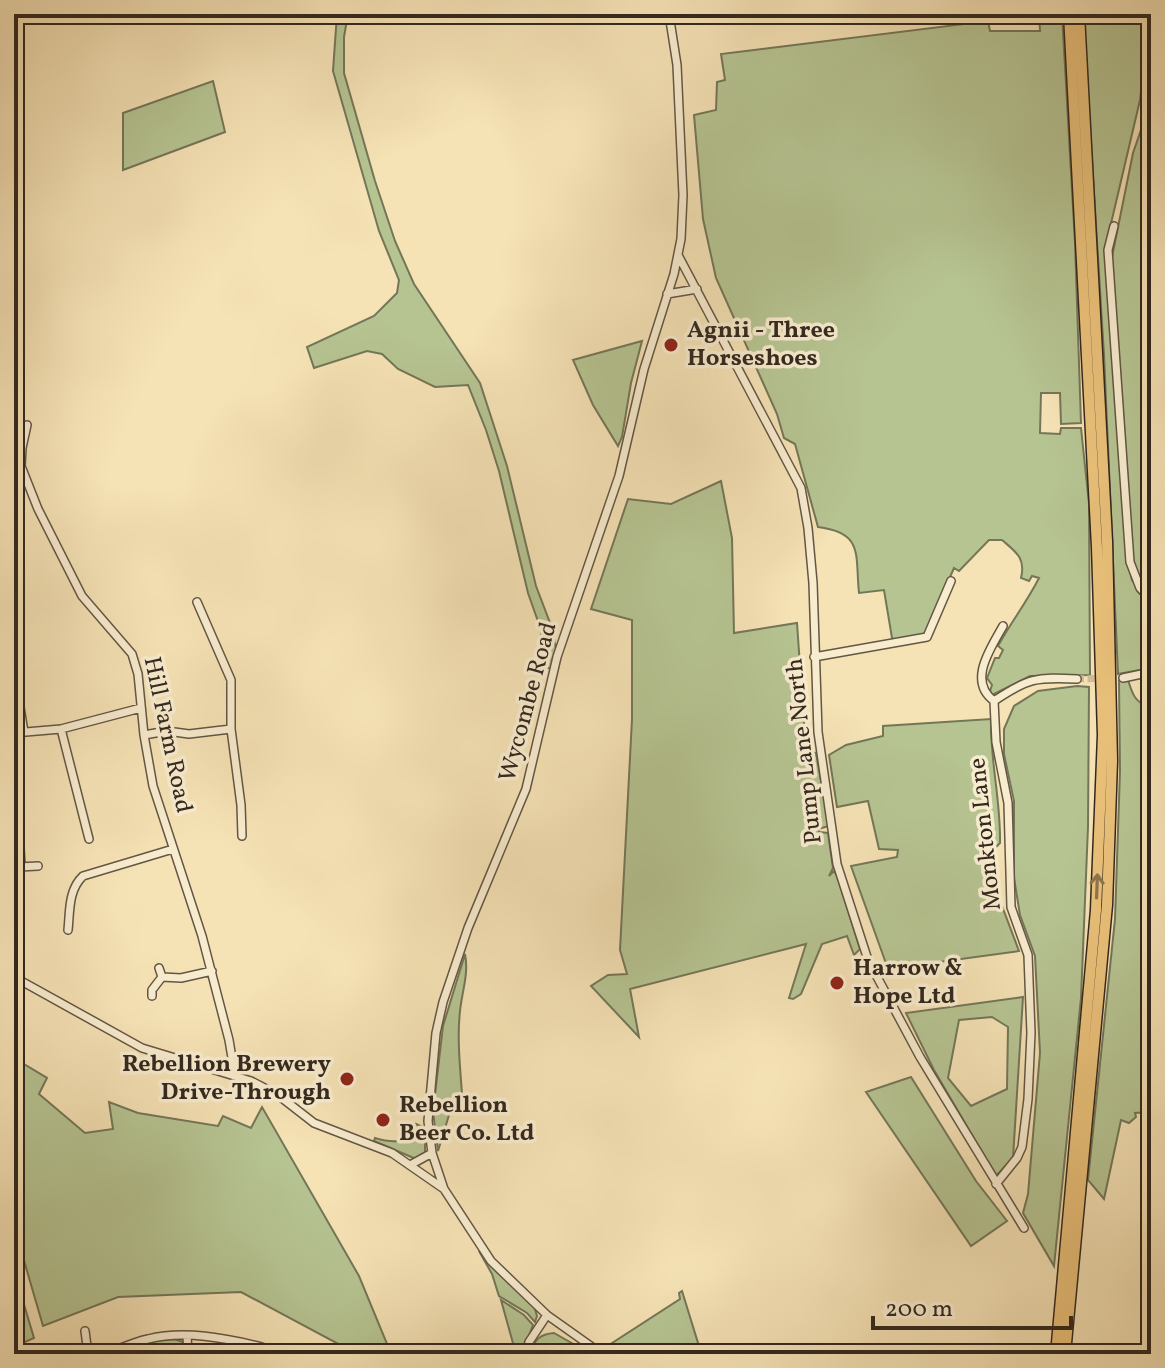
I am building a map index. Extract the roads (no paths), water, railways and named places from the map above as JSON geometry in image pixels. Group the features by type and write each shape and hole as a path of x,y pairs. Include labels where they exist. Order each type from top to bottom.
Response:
{"highway":[{"path":"1056,1354 1096,910 1103,735 1097,547 1069,14"},
{"path":"1065,1354 1107,905 1112,761 1107,541 1079,14"}],"street":[{"name":"Wycombe Road","path":"602,1354 547,1315 491,1261 444,1189 432,1153 428,1121 436,1033 443,1002 468,928 526,789 557,657 619,476 644,369 678,255 683,195 682,156 677,65 669,14"},
{"path":"1114,226 1108,250 1130,562 1140,588 1151,600"},
{"name":"Pump Lane North","path":"678,255 801,488 813,583 818,732 837,864 868,960 920,1057 1024,1228"},
{"path":"667,294 697,289"},
{"name":"Hill Farm Road","path":"27,425 21,466 38,509 82,596 132,654 141,687 144,735 153,786 212,971 235,1076"},
{"path":"814,657 927,637 951,581"},
{"path":"198,607 231,680 231,729 239,832"},
{"name":"Monkton Lane","path":"996,1184 1022,1147 1028,1099 1031,1003 1028,955 1011,907 1008,803 996,742 994,701 986,693 982,671 1003,626"},
{"path":"1123,678 1151,672"},
{"path":"994,701 1020,683 1032,679 1077,679"},
{"path":"14,692 18,695 24,732"},
{"path":"14,733 61,729 141,708"},
{"path":"61,729 83,827 89,839"},
{"path":"144,735 167,731 189,734 231,729"},
{"path":"14,789 18,810 19,867 38,866"},
{"path":"68,930 75,904 76,883 83,876 173,849"},
{"path":"159,968 162,977"},
{"path":"162,977 181,978 212,971"},
{"path":"14,977 142,1048 251,1081 278,1095 314,1123 367,1142 412,1164 444,1189"},
{"path":"152,996 152,990 162,977"},
{"path":"412,1164 432,1153"},
{"path":"526,1354 529,1342 547,1315"},
{"path":"85,1331 88,1354"},
{"path":"106,1354 149,1338 187,1336 238,1341 262,1347 266,1354"},
{"path":"187,1336 188,1354"}],"tunnel":[{"path":"1077,679 1123,678"}],"place":[{"name":"Agnii - Three Horseshoes","path":"671,345"},
{"name":"Harrow & Hope Ltd","path":"837,983"},
{"name":"Rebellion Brewery Drive-Through","path":"347,1079"},
{"name":"Rebellion Beer Co. Ltd","path":"383,1120"}]}
